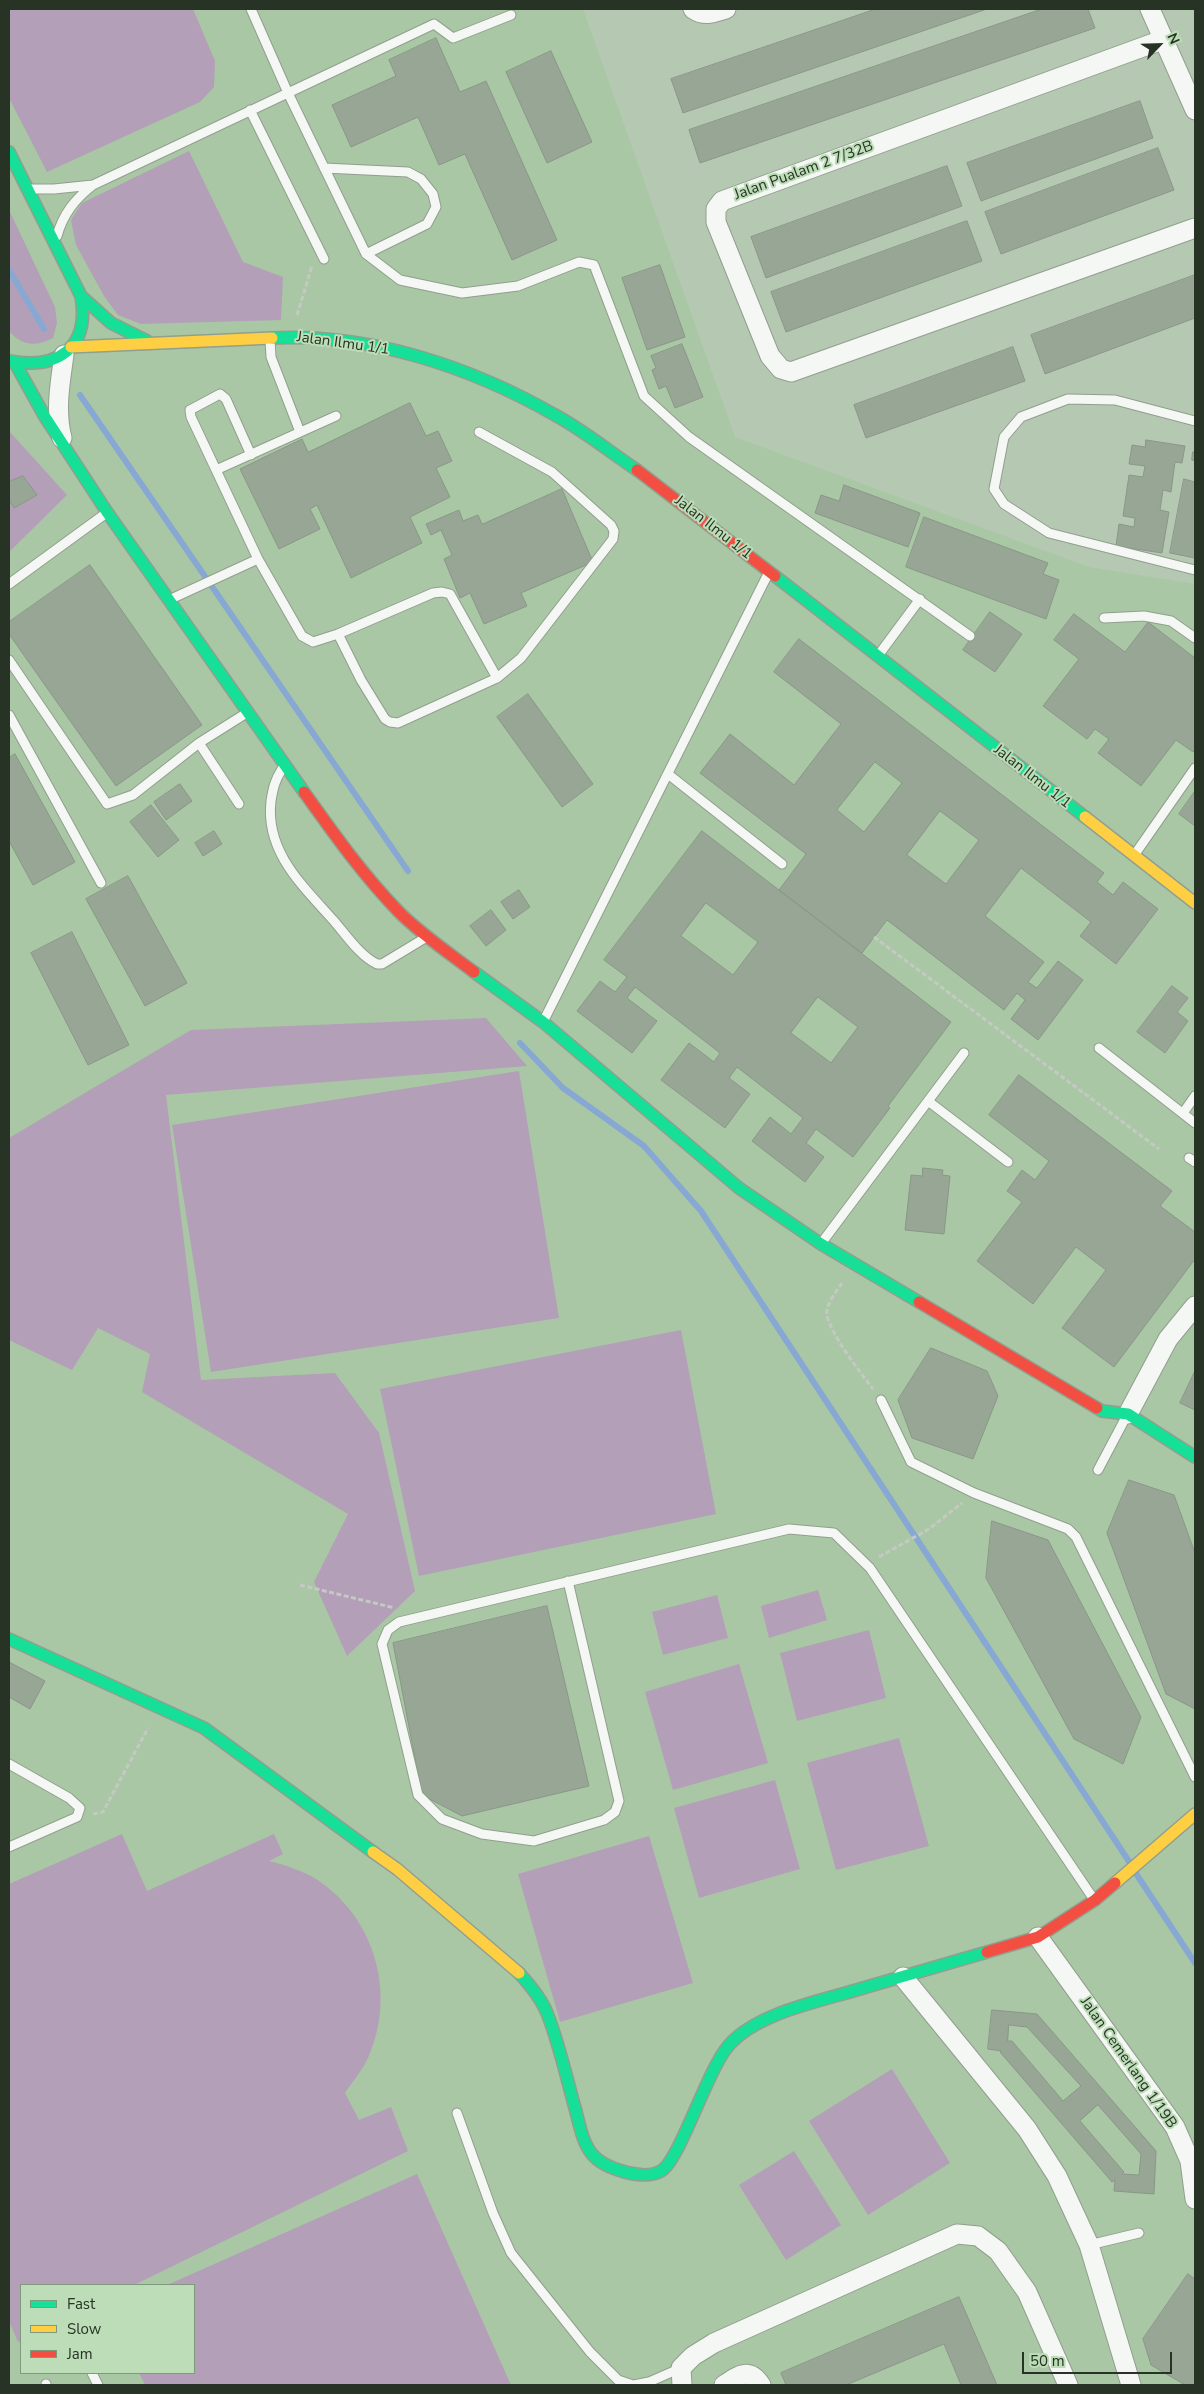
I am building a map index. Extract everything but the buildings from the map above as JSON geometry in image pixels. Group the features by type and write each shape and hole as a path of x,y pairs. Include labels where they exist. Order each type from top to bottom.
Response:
{"street":[{"path":"1150,9 1162,40 1195,110"},
{"name":"Jalan Pualam 2 7/32B","path":"1162,40 722,201 716,209 716,222 770,356 781,369 792,372 1195,228"},
{"path":"9,152 81,296 84,318 81,332 68,351 60,379 58,422 64,445"},
{"name":"Jalan Ilmu 1/1","path":"81,296 95,312 112,325 153,343"},
{"name":"Jalan Ilmu 1/1","path":"12,362 32,365 50,362 68,351 153,343 290,337 346,342 409,354 485,380 556,415 607,448 770,571 1195,903"},
{"path":"12,362 107,512 246,713 358,867 379,892 427,937 543,1022 739,1188 821,1244 1102,1411 1128,1414 1192,1455 1195,1471"},
{"path":"1128,1414 1168,1339 1195,1306"},
{"path":"9,1639 204,1728 397,1869 514,1967 534,1989 547,2012 583,2134 592,2154 609,2165 637,2176 651,2175 663,2170 680,2143 704,2086 728,2045 750,2028 797,2008 1038,1937 1094,1900 1195,1814"},
{"name":"Jalan Cemerlang 1/19B","path":"1038,1937 1175,2127 1190,2161 1195,2199"},
{"path":"903,1977 1027,2129 1058,2176 1089,2245 1131,2385"},
{"path":"681,2376 693,2356 714,2343 957,2234 978,2236 998,2251 1027,2292 1068,2385"},
{"path":"724,2385 742,2375 750,2374 755,2376 760,2385"}],"lane":[{"path":"251,9 288,92 366,254 400,280 462,292 518,286 579,262 594,265 644,396 689,438 970,636"},
{"path":"28,189 54,190 93,185 434,24 453,38 510,15"},
{"path":"250,110 324,259"},
{"path":"324,168 408,172 421,180 433,194 436,207 428,224 366,254"},
{"path":"55,241 60,224 68,209 93,185"},
{"path":"270,337 271,357 300,432"},
{"path":"251,454 226,399 220,394 190,410 191,417 258,559 302,636 313,642 338,634 433,593 442,592 450,594 497,678"},
{"path":"1195,421 1115,400 1068,399 1021,417 1004,437 994,489 1004,504 1050,533 1195,570"},
{"path":"216,470 336,416"},
{"path":"338,634 361,680 385,719 398,723 497,678 521,658 613,539 614,532 611,525 552,472 479,432"},
{"path":"9,584 107,512"},
{"path":"169,600 258,559"},
{"path":"543,1022 770,571"},
{"path":"877,656 920,599"},
{"path":"1104,618 1144,616 1171,621 1195,638"},
{"path":"9,660 107,804 132,795 199,743 246,713"},
{"path":"9,715 101,883"},
{"path":"199,743 238,804"},
{"path":"285,765 275,780 269,816 270,830 275,845 304,887 360,950 376,964 382,964 427,937"},
{"path":"1134,856 1195,768"},
{"path":"668,774 782,864"},
{"path":"1099,1048 1195,1123"},
{"path":"821,1244 964,1052"},
{"path":"1183,1113 1195,1096"},
{"path":"928,1101 1008,1162"},
{"path":"881,1400 911,1462 974,1493 1068,1529 1076,1537 1195,1777"},
{"path":"1098,1470 1128,1414"},
{"path":"568,1581 619,1801 615,1812 604,1820 534,1841 482,1834 442,1819 418,1795 382,1644 388,1630 399,1622 424,1615 568,1581 790,1529 834,1533 870,1568 1094,1900"},
{"path":"9,1764 77,1803 80,1808 77,1816 9,1847"},
{"path":"457,2113 493,2213 511,2253 590,2352 618,2380 634,2385 681,2376"},
{"path":"1089,2245 1139,2234"}],"path":[{"path":"290,337 314,260"},
{"path":"874,937 1159,1149"},
{"path":"853,1263 828,1306 826,1314 844,1350 881,1400"},
{"path":"888,1552 929,1529 974,1493"},
{"path":"300,1584 424,1615"},
{"path":"77,1816 103,1812 147,1734 155,1706"}],"shaded area":[{"path":"9,9 583,9 735,437 1089,567 1195,584 1195,2385 9,2385"},
{"path":"9,9 193,9 215,61 214,87 200,102 47,172 9,98"},
{"path":"189,151 243,262 283,277 281,320 141,324 118,315 104,296 76,245 71,220 82,203"},
{"path":"9,210 55,307 57,323 53,338 41,343 30,344 24,342 9,331"},
{"path":"9,431 67,495 9,552"},
{"path":"486,1018 527,1066 166,1095 201,1380 335,1373 379,1433 415,1591 347,1656 314,1582 348,1514 142,1392 150,1354 98,1328 72,1370 9,1340 9,1138 191,1030"},
{"path":"519,1071 559,1318 211,1372 172,1125"},
{"path":"681,1330 716,1514 419,1576 380,1389"},
{"path":"818,1590 827,1620 769,1638 761,1606"},
{"path":"717,1595 728,1638 663,1655 652,1612"},
{"path":"869,1630 886,1698 797,1721 780,1653"},
{"path":"739,1664 768,1763 673,1790 645,1692"},
{"path":"899,1738 929,1846 836,1870 807,1763"},
{"path":"775,1780 800,1869 699,1898 674,1808"},
{"path":"122,1834 147,1891 274,1834 283,1854 269,1861 293,1868 316,1879 336,1895 353,1914 366,1935 375,1959 380,1983 377,2033 366,2063 345,2093 359,2120 391,2107 408,2151 136,2284 20,2284 20,2341 18,2342 9,2321 9,1884"},
{"path":"649,1836 693,1983 560,2022 518,1874"},
{"path":"892,2069 950,2163 868,2215 809,2121"},
{"path":"794,2151 841,2225 786,2260 739,2185"},
{"path":"417,2174 511,2385 145,2385 140,2374 195,2374 195,2284 169,2284"}],"waterway":[{"path":"9,270 44,329"},
{"path":"80,395 408,871"},
{"path":"520,1043 563,1088 644,1146 701,1211 1130,1863"},
{"path":"1135,1872 1195,1963"}],"traffic: fast":[{"path":"9,152 81,296 82,314 80,329 75,342 67,351 56,358 42,362 9,361"},
{"path":"81,296 111,323 147,341"},
{"path":"272,338 346,341 419,357 454,368 489,382 555,415 637,470"},
{"path":"15,363 45,417 107,512 304,792"},
{"path":"775,576 1085,817"},
{"path":"474,972 543,1022 739,1188 821,1244 919,1302"},
{"path":"1097,1408 1102,1411 1128,1414 1195,1457"},
{"path":"9,1639 204,1728 373,1852"},
{"path":"519,1973 545,2007 559,2048 581,2132 592,2154 615,2169 645,2175 661,2171 668,2163 677,2150 721,2057 729,2045 756,2024 810,2003 987,1952"}],"traffic: slow":[{"path":"71,347 272,338"},
{"path":"1085,817 1195,903"},
{"path":"1115,1883 1195,1814"},
{"path":"373,1852 397,1869 519,1973"}],"traffic: jam":[{"path":"637,470 775,576"},
{"path":"304,792 361,869 399,912 426,936 474,972"},
{"path":"919,1302 1097,1408"},
{"path":"987,1952 1038,1937 1095,1900 1115,1883"}]}
